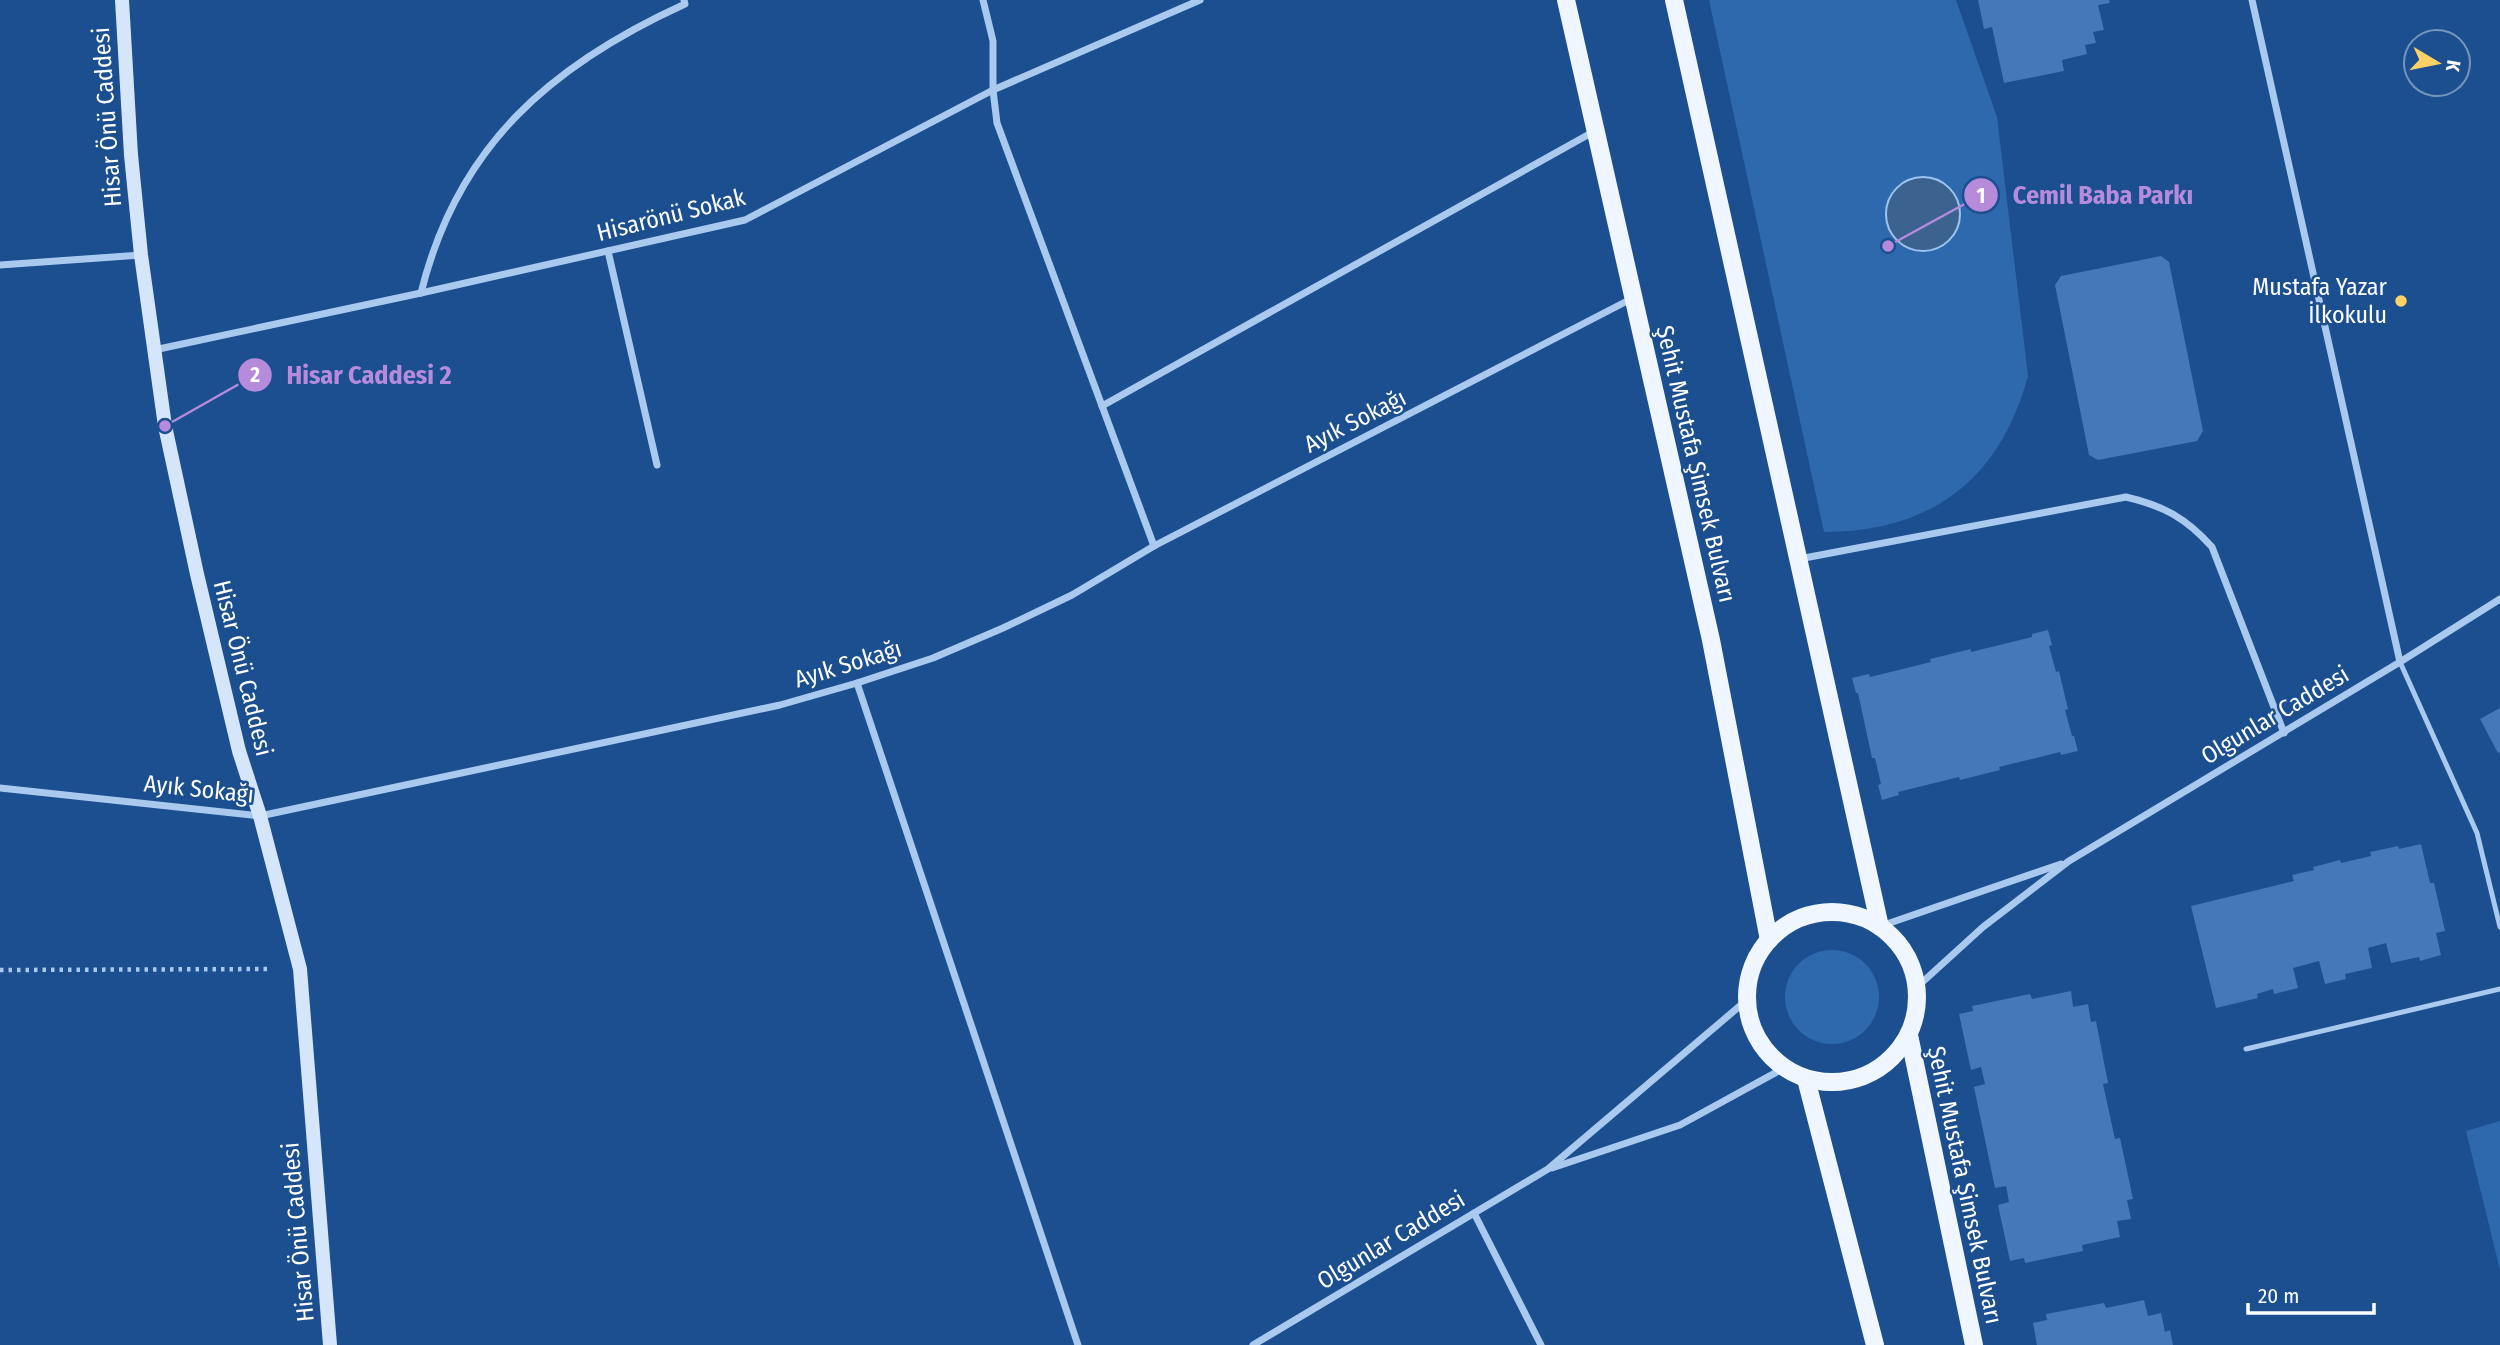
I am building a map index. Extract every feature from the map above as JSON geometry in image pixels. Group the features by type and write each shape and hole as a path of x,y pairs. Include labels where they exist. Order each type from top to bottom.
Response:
{"main road":[{"name":"Hisar Önü Caddesi","path":"122,0 131,155 141,255 165,426 239,751 260,816 300,969 330,1345"},
{"name":"Şehit Mustafa Şimsek Bulvarı","path":"1566,0 1711,640 1769,940"},
{"path":"1674,0 1880,927"},
{"path":"1834,912 1858,916 1880,927 1898,943 1910,964 1917,987 1916,1011 1909,1035 1895,1055 1876,1070 1854,1080 1829,1083 1806,1079 1784,1068 1766,1052 1753,1031 1748,983 1755,960 1769,940 1788,924 1810,915 1834,912"},
{"name":"Şehit Mustafa Şimsek Bulvarı","path":"1909,1035 1974,1345"},
{"path":"1806,1079 1875,1345"}],"street":[{"path":"421,293 430,254 446,217 464,182 487,148 533,101 573,68 618,38 685,4 684,0"},
{"path":"982,0 993,41 993,90 997,122 1154,546"},
{"name":"Hisarönü Sokak","path":"155,350 745,220 993,90 1200,0"},
{"path":"2252,0 2400,662"},
{"path":"1102,406 1596,131"},
{"path":"608,251 657,465"},
{"path":"0,265 141,255"},
{"name":"Ayık Sokağı","path":"0,788 260,816 780,705 857,683 933,658 1072,595 1154,546 1633,298"},
{"path":"1798,559 2126,497 2152,503 2177,515 2196,529 2212,547 2284,733"},
{"name":"Olgunlar Caddesi","path":"2069,862 2500,599"},
{"path":"857,683 1078,1345"},
{"path":"1880,927 2069,862"},
{"path":"1917,987 1983,927 2069,862"},
{"path":"1548,1169 1748,999"},
{"path":"1548,1169 1680,1125 1784,1068"},
{"name":"Olgunlar Caddesi","path":"1253,1345 1548,1169"},
{"path":"1474,1213 1541,1345"}],"lane":[{"path":"2400,662 2477,833 2500,927"},
{"path":"2246,1049 2500,989"}],"path":[{"path":"0,970 300,969"}],"shaded area":[{"path":"1709,0 1956,0 1997,117 2028,376 2016,412 1999,444 1980,471 1956,493 1929,510 1898,522 1863,530 1824,532"},
{"path":"1923,177 1944,183 1954,193 1960,214 1954,235 1944,245 1923,251 1902,245 1892,235 1886,214 1892,193 1902,183"},
{"path":"1832,950 1850,954 1865,964 1875,979 1879,997 1875,1015 1865,1030 1850,1040 1832,1044 1814,1040 1799,1030 1789,1015 1785,997 1789,979 1799,964 1814,954"},
{"path":"2500,1121 2500,1270 2466,1131"}],"building":[{"path":"1978,0 2109,0 2110,3 2098,5 2104,30 2093,32 2096,43 2085,45 2087,54 2062,60 2064,71 2004,83 1992,27 1984,29"},
{"path":"2161,256 2169,262 2203,431 2197,441 2098,460 2089,455 2055,285 2061,276"},
{"path":"2048,630 2052,645 2049,646 2056,672 2059,671 2068,709 2065,710 2078,751 2061,755 2060,752 1960,780 1959,777 1898,792 1899,795 1882,800 1875,758 1872,758 1858,693 1852,678 1869,674 1870,677 1931,662 1930,659 2032,637 2032,634"},
{"path":"2500,708 2500,752 2498,753 2480,719"},
{"path":"2421,844 2430,883 2434,883 2445,931 2436,933 2441,955 2420,961 2419,957 2391,963 2386,943 2368,948 2372,968 2345,974 2346,979 2325,984 2319,961 2293,968 2298,988 2274,994 2273,989 2257,994 2258,998 2216,1008 2191,906 2294,881 2292,875 2314,870 2313,867 2371,856 2370,852 2398,846 2399,849"},
{"path":"2071,991 2073,1007 2088,1004 2091,1022 2096,1021 2108,1083 2103,1084 2115,1139 2120,1138 2133,1199 2127,1200 2131,1219 2117,1221 2120,1237 2082,1245 2083,1251 2025,1263 2024,1258 2010,1261 1998,1205 2009,1202 2006,1186 1995,1188 1974,1087 1985,1084 1981,1067 1971,1070 1959,1014 1973,1011 1972,1006 2030,994 2032,999"},
{"path":"2144,1300 2148,1316 2161,1313 2165,1332 2170,1330 2173,1345 2037,1345 2033,1323 2047,1320 2046,1314 2104,1303 2106,1308"}],"place":[{"name":"Cemil Baba Parkı","path":"1888,246"},
{"name":"Mustafa Yazar İlkokulu","path":"2401,301"},
{"name":"Hisar Caddesi 2","path":"165,426"}]}
